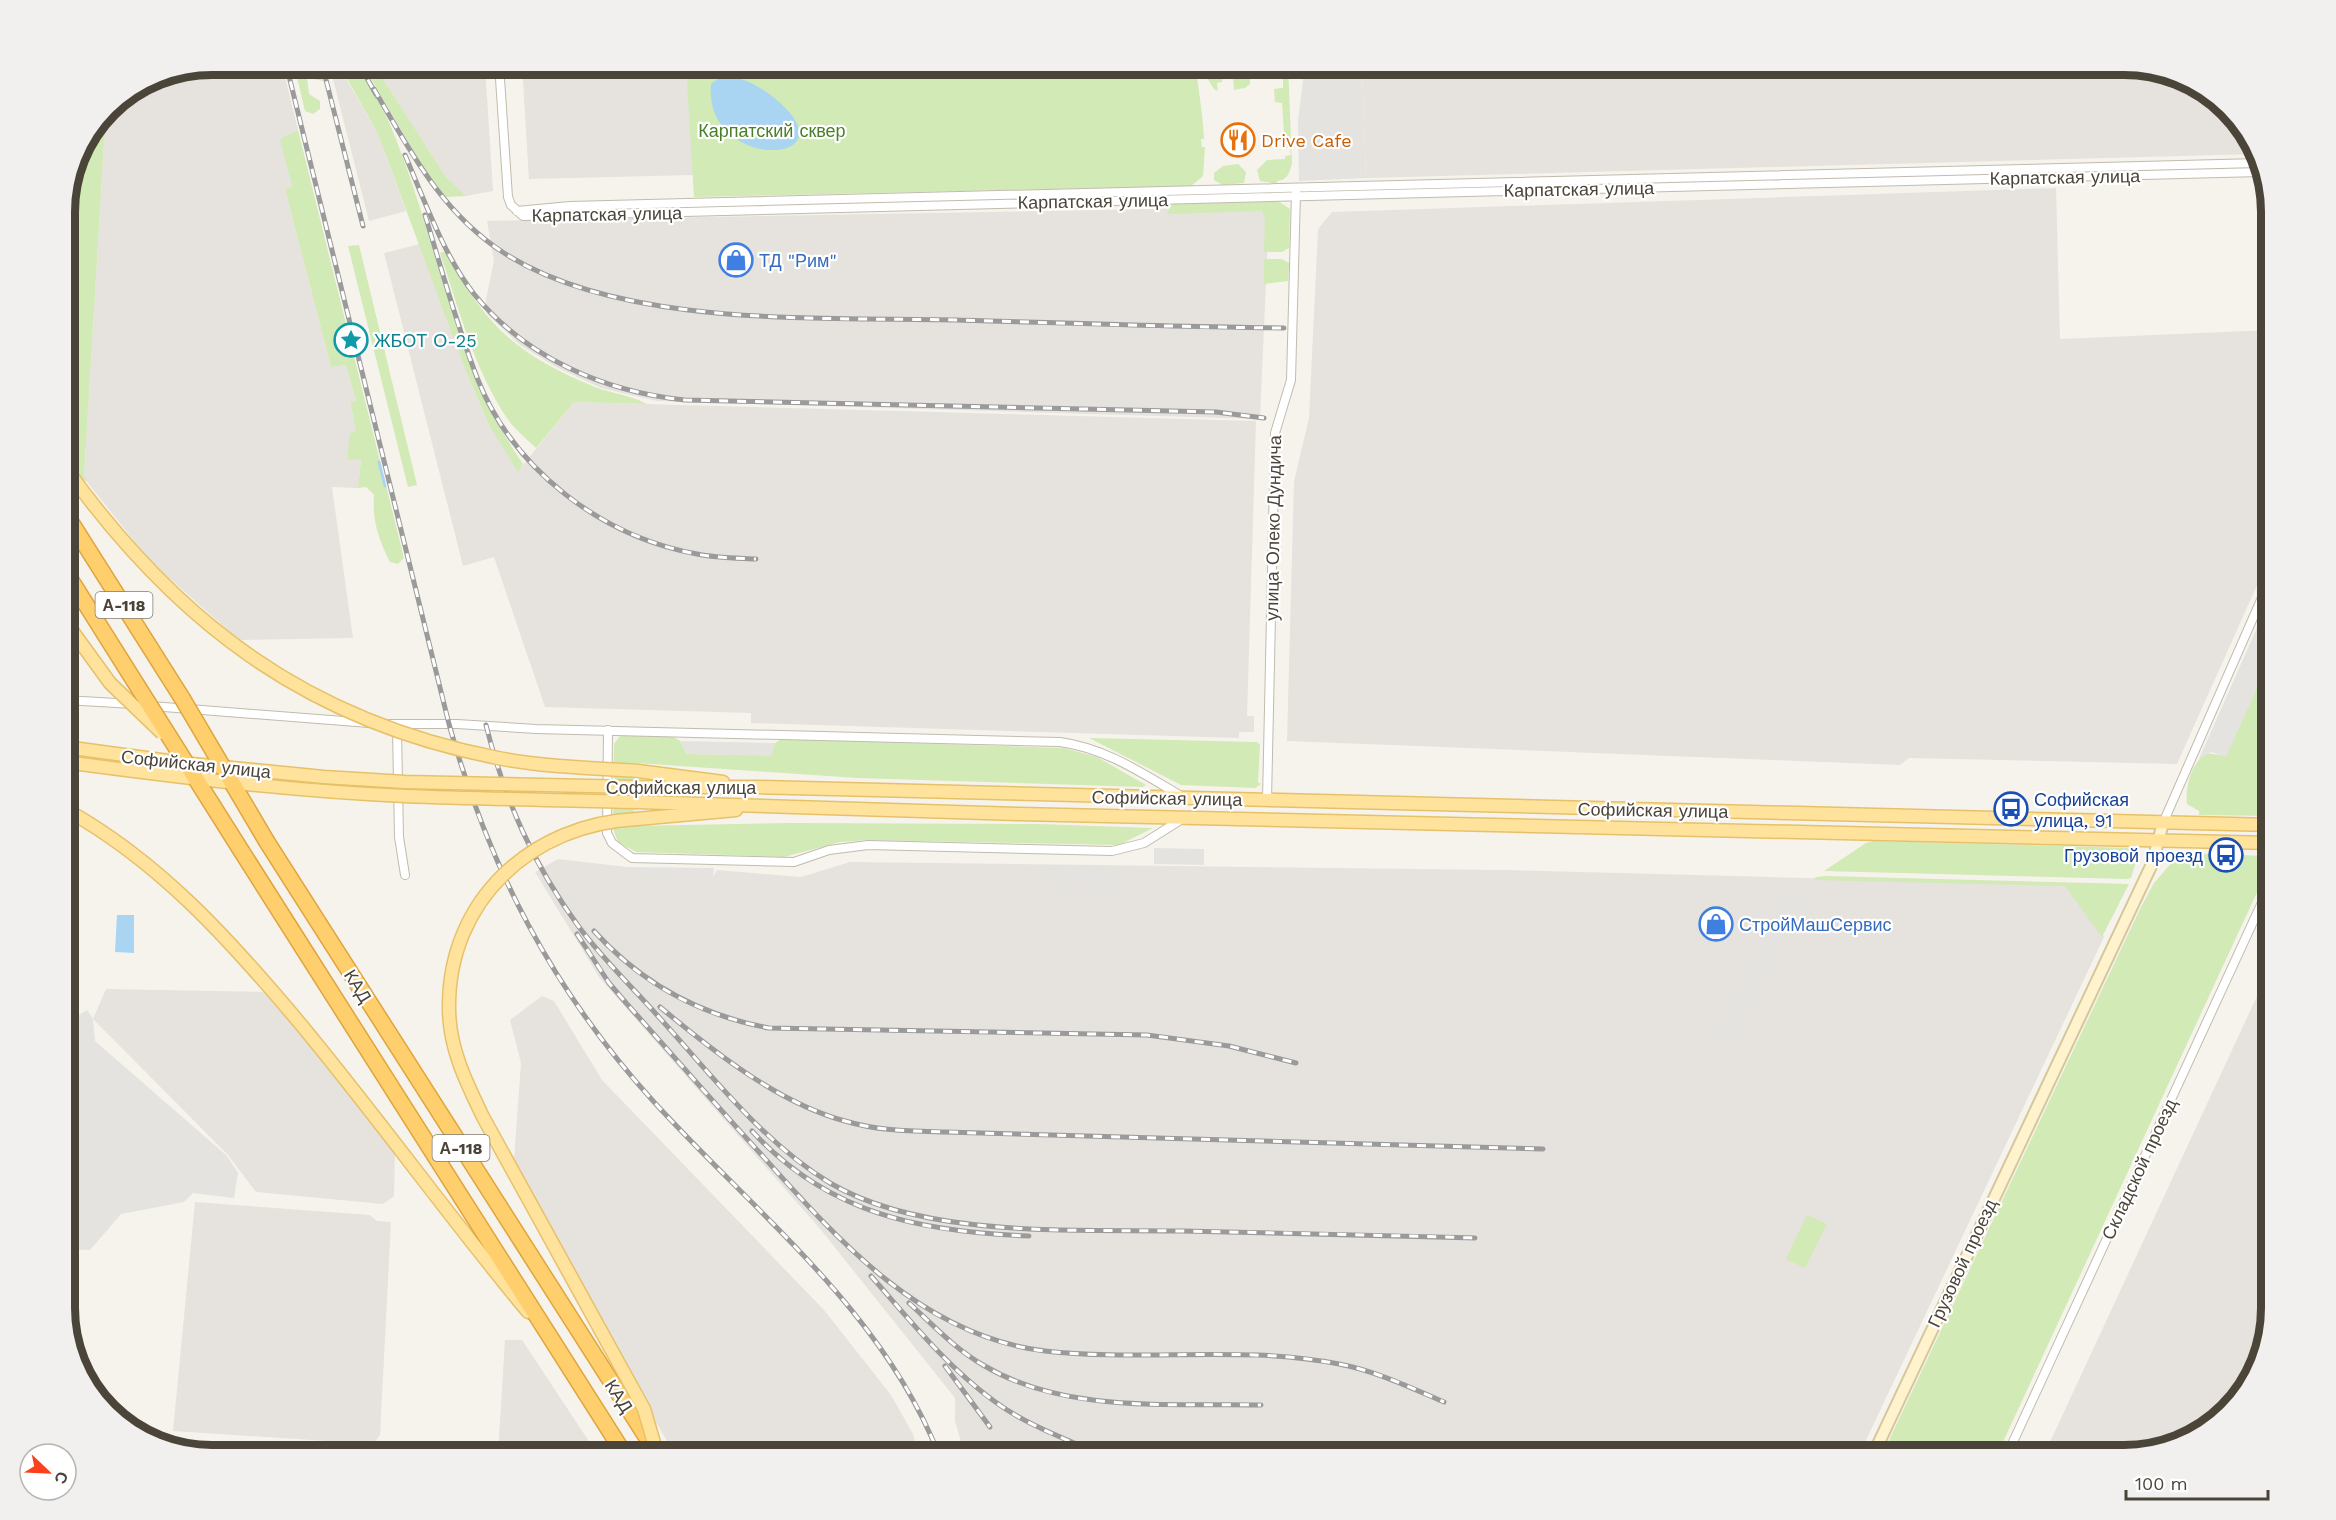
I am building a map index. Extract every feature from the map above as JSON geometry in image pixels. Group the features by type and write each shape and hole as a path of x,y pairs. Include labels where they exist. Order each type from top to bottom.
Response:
{"highway":[{"name":"КАД","path":"75,529 183,698 274,852 651,1445"},
{"name":"КАД","path":"75,587 167,738 619,1445"}],"main road":[{"path":"75,481 103,520 161,582 216,633 296,687 392,729 489,756 638,771 757,787"},
{"path":"75,635 110,682 167,738"},
{"name":"Софийская улица","path":"75,748 157,761 324,777 637,787 757,787 2261,825"},
{"name":"Софийская улица","path":"75,763 161,775 404,796 755,807 2261,843"},
{"path":"655,1445 645,1408 478,1107 459,1066 449,1009 451,978 464,932 478,906 508,868 531,851 575,830 601,823 719,813 755,807"},
{"path":"75,815 116,840 176,888 241,953 345,1077 483,1258 559,1350"}],"street":[{"name":"Карпатская улица","path":"500,75 508,197 517,211 570,206 2255,172"},
{"name":"Карпатская улица","path":"1296,192 2252,163"},
{"name":"улица Олеко Дундича","path":"1267,800 1275,433 1292,380 1296,192"},
{"name":"Грузовой проезд","path":"1878,1445 2152,864 2163,823 2261,600"},
{"path":"75,701 397,724 1060,742 1106,754 1185,798"},
{"path":"397,724 399,837 405,874"},
{"path":"608,730 607,833 612,843 632,858 794,862 829,850 868,845 1112,851 1144,843 1185,817"},
{"name":"Складской проезд","path":"2012,1445 2261,905"}],"shaded area":[{"path":"203,75 284,75 298,130 281,139 292,186 285,189 331,367 346,365 356,401 350,403 356,431 347,458 361,460 358,488 332,487 353,638 239,640 150,561 84,478 105,127 129,103 151,89 168,82"},
{"path":"332,75 344,75 378,134 406,211 369,221"},
{"path":"380,75 486,75 493,191 466,196 446,177"},
{"path":"523,75 687,75 694,175 529,179"},
{"path":"1304,75 1362,75 1366,178 1299,181 1298,120"},
{"path":"1362,75 2142,76 2168,82 2200,98 2227,122 2248,154 1366,178"},
{"path":"2056,188 2060,339 2261,330 2261,576 2177,764 1909,758 1900,765 1287,741 1294,481 1309,418 1318,229 1332,212"},
{"path":"1261,207 1269,214 1260,419 657,401 601,388 556,367 520,345 487,314 486,299 494,261 487,221"},
{"path":"420,244 465,369 489,425 518,471 574,402 1256,421 1247,716 1254,716 1254,732 1239,732 1239,738 751,723 751,713 545,707 494,557 463,566 384,253"},
{"path":"2261,619 2261,678 2226,757 2211,752 2199,759"},
{"path":"680,741 775,743 771,756 687,754"},
{"path":"1154,848 1204,849 1204,865 1154,864"},
{"path":"558,859 713,877 717,870 801,877 850,862 1504,870 2069,885 2104,937 1864,1445 962,1445 955,1421 955,1398 821,1230 599,977 535,872"},
{"path":"626,867 714,868 713,877 626,876"},
{"path":"1043,867 1117,869 1117,889 1043,888"},
{"path":"1788,888 1804,896 1736,1043 1712,1033 1740,977 1753,961"},
{"path":"2261,988 2261,1308 2260,1326 2247,1369 2221,1405 2192,1427 2176,1435 2142,1444 2049,1445"},
{"path":"106,989 271,992 395,1149 394,1196 383,1204 256,1192 228,1155 93,1019"},
{"path":"542,996 554,1001 602,1080 824,1310 891,1395 913,1434 916,1445 669,1445 513,1173 521,1063 510,1020"},
{"path":"87,1010 93,1019 95,1041 227,1156 238,1173 234,1198 193,1193 184,1202 121,1214 90,1250 75,1249 75,1018"},
{"path":"195,1202 370,1215 377,1221 391,1222 380,1435 373,1444 173,1431"},
{"path":"505,1340 522,1340 591,1445 499,1445"}],"green space":[{"path":"296,75 322,75 324,81 307,78 309,94 320,101 320,109 313,114 305,111"},
{"path":"345,75 362,75 385,113 420,207 462,340 499,425 523,464 518,472 489,425 465,369 378,134"},
{"path":"369,75 380,75 446,177 466,196 445,197 434,186"},
{"name":"Карпатский сквер","path":"687,75 1197,75 1204,139 1201,139 1202,147 1205,147 1203,176 1191,186 694,197"},
{"path":"1207,75 1250,75 1250,84 1245,88 1234,90 1233,76 1223,77 1222,82 1217,83 1218,91"},
{"path":"1272,75 1288,75 1292,164 1288,175 1277,181 1277,184 1260,181 1257,170 1267,160 1285,159 1285,156 1291,155 1290,148 1285,148 1282,103 1275,102 1274,89 1283,88 1283,79 1273,79"},
{"path":"105,127 84,477 87,481 75,480 75,263 81,172 93,144"},
{"path":"298,130 404,558 398,564 390,562 380,538 375,522 374,495 366,487 358,488 361,460 347,459 350,433 356,431 350,402 356,401 346,365 331,367 285,189 292,186 280,139"},
{"path":"1238,164 1246,172 1244,183 1223,185 1214,180 1214,173 1223,166"},
{"path":"1278,201 1290,209 1289,248 1282,252 1264,252 1265,220 1262,211 1167,214 1172,203"},
{"path":"359,245 417,485 408,487 348,246"},
{"path":"446,251 474,299 505,335 544,363 568,375 595,387 647,404 574,402 536,448 510,422 485,379 468,338 440,253"},
{"path":"1264,259 1282,259 1289,263 1288,281 1264,284"},
{"path":"2261,678 2261,816 2199,815 2199,811 2187,804 2190,776 2201,757 2207,753 2226,756"},
{"path":"620,736 672,736 680,741 687,754 771,755 775,743 781,739 1064,748 1097,757 1146,785 1143,787 857,778 636,763 633,826 791,823 1039,824 1153,828 1119,845 867,840 840,842 784,857 636,852 618,842 613,829 614,744"},
{"path":"1089,738 1257,742 1260,745 1258,782 1261,784 1255,788 1181,785"},
{"path":"1873,841 2131,848 2131,852 2138,855 2131,878 2127,879 1824,871 1866,843"},
{"path":"2180,853 2261,856 2261,884 2002,1445 1887,1445 2141,907 2154,883"},
{"path":"1816,877 2129,884 2102,937 2065,886 1814,880"},
{"path":"1807,1215 1827,1224 1805,1268 1786,1259"}],"water":[{"path":"722,76 745,81 773,97 797,123 798,139 787,148 769,150 748,145 729,133 715,113 711,84"},
{"path":"117,915 134,915 134,953 115,952"}],"waterway":[{"path":"379,462 385,486"}],"railway":[{"path":"289,75 449,724 465,777 505,878 555,972 618,1060 654,1102 774,1225 851,1309 885,1354 915,1403 934,1445"},
{"path":"325,75 363,226"},
{"path":"365,75 377,96"},
{"path":"374,89 429,179 445,200 482,237 504,253 551,277 605,295 663,306 784,317 1284,328"},
{"path":"405,155 435,227 453,262 474,294 495,317 543,354 597,380 626,389 685,400 1216,412 1264,418"},
{"path":"425,215 456,319 478,380 494,413 514,443 538,470 565,494 595,515 628,532 662,545 697,554 756,559"},
{"path":"486,725 502,780 522,831 548,880 579,927 607,961 759,1127 805,1166 830,1183 868,1201 910,1214 1002,1227 1049,1230 1475,1238"},
{"path":"594,931 632,967 673,994 719,1015 769,1028 1147,1035 1229,1046 1296,1063"},
{"path":"577,934 609,983 819,1218 885,1278 921,1304 959,1326 1000,1342 1045,1351 1118,1355 1229,1354 1303,1358 1353,1367 1379,1375 1444,1402"},
{"path":"660,1007 724,1058 771,1089 820,1113 870,1127 920,1131 1543,1149"},
{"path":"752,1131 781,1159 812,1182 845,1200 879,1213 951,1230 1029,1236"},
{"path":"871,1276 944,1358 977,1388 1006,1410 1079,1445"},
{"path":"909,1303 973,1359 1015,1381 1048,1392 1118,1403 1261,1405"},
{"path":"945,1366 990,1427"}],"place":[{"name":"Drive Cafe","path":"1238,140"},
{"name":"ТД \"Рим\"","path":"736,260"},
{"name":"ЖБОТ О-25","path":"351,340"},
{"name":"Софийская улица, 91","path":"2011,809"},
{"name":"Грузовой проезд","path":"2226,855"},
{"name":"СтройМашСервис","path":"1716,924"}]}
